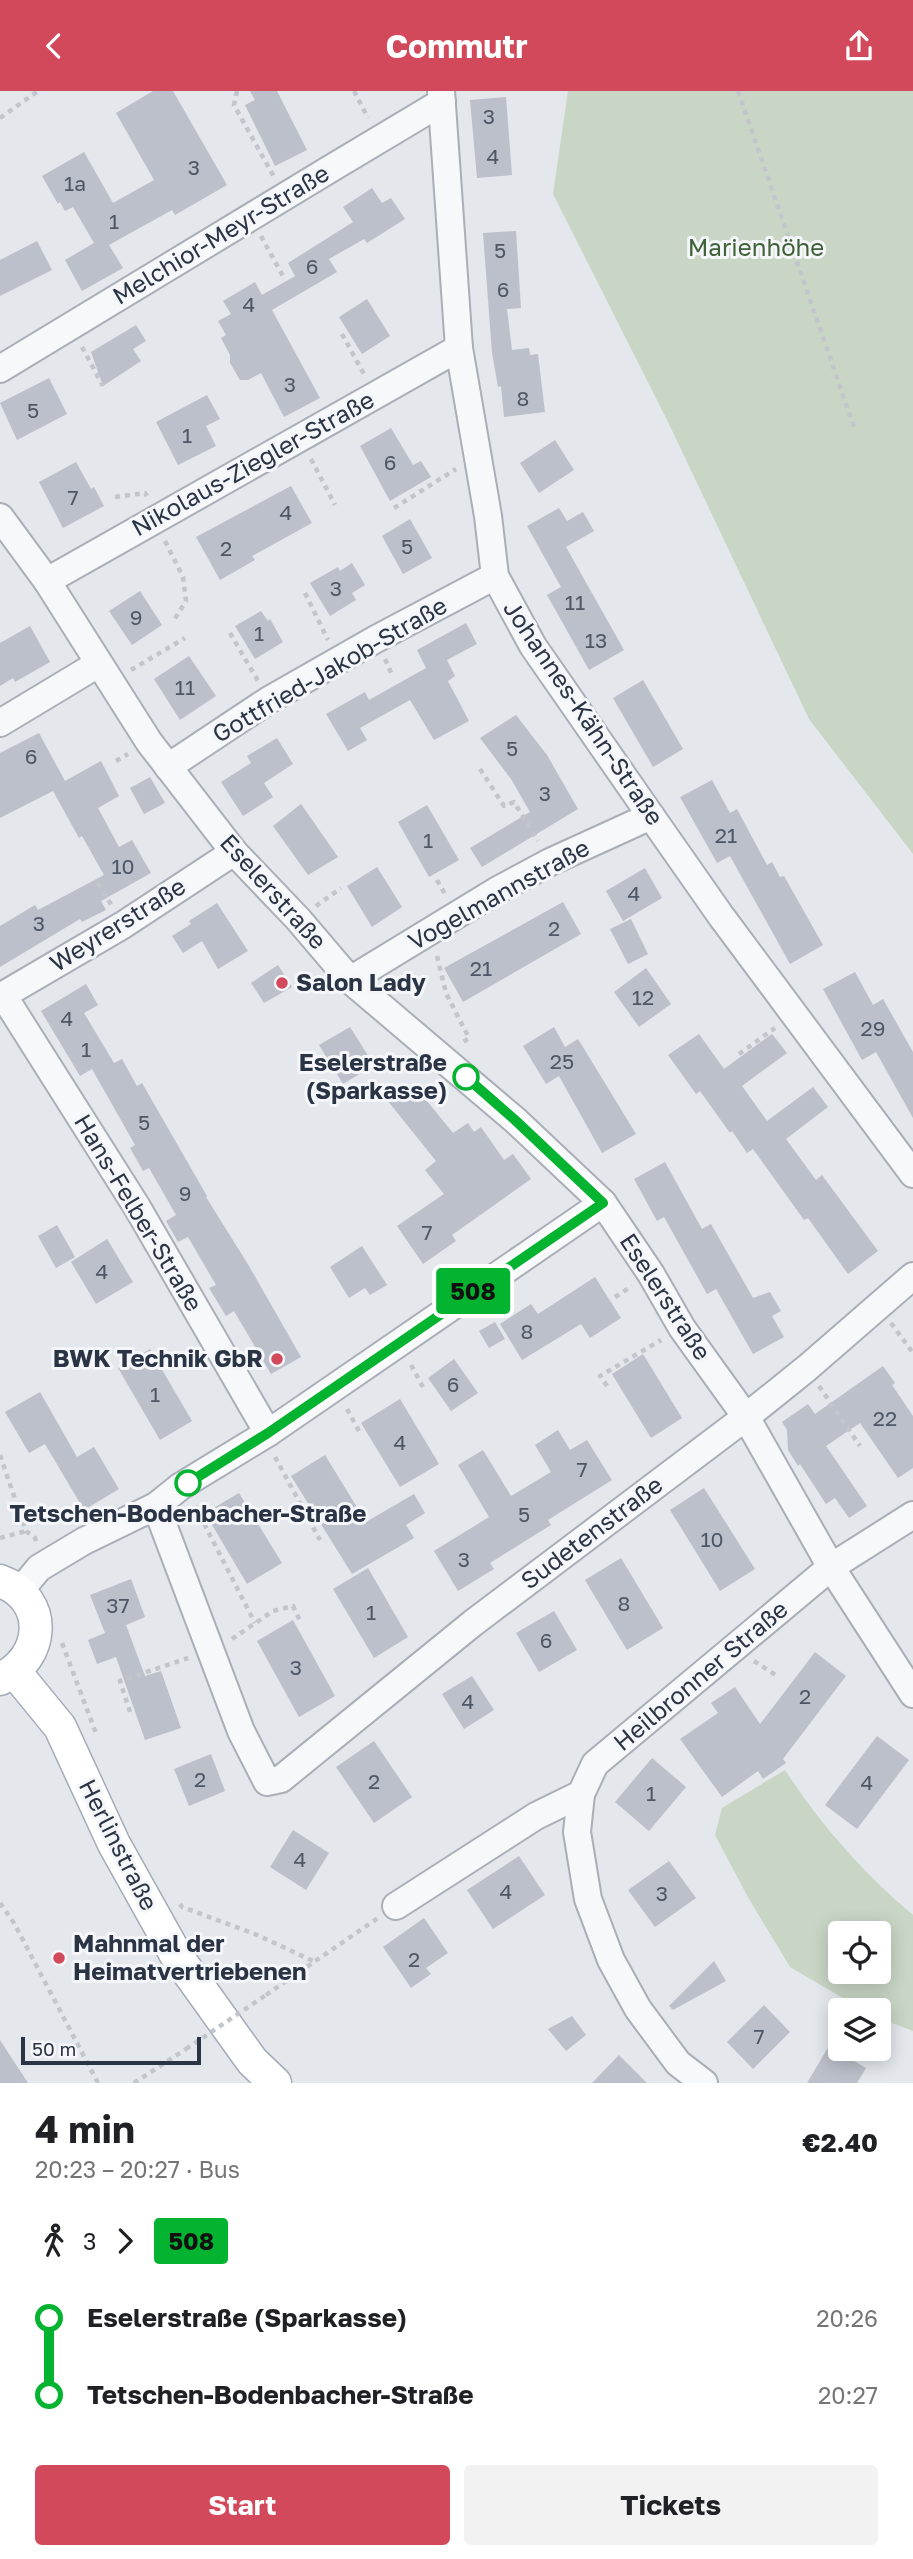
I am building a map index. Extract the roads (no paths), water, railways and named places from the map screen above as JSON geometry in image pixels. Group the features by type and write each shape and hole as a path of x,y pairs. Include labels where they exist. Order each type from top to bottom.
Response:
{"main road":[{"path":"7,1675 26,1661 33,1648 36,1633 35,1618 29,1604 10,1586"},
{"name":"Herlinstraße","path":"7,1675 60,1727 114,1844 176,1955 252,2061 275,2083"}],"street":[{"name":"Melchior-Meyr-Straße","path":"0,369 442,97"},
{"name":"Johannes-Kähn-Straße","path":"442,97 459,348 495,576 533,646 651,816 913,1174"},
{"name":"Nikolaus-Ziegler-Straße","path":"47,581 459,348"},
{"name":"Eselerstraße","path":"0,517 47,581 149,742 234,852 298,919 350,980 515,1120 603,1203 651,1274 682,1328 746,1417 831,1567 913,1694"},
{"name":"Gottfried-Jakob-Straße","path":"169,767 269,700 495,576"},
{"path":"0,723 105,673"},
{"name":"Vogelmannstraße","path":"350,980 550,862 651,816"},
{"name":"Weyrerstraße","path":"2,996 122,925 234,852"},
{"name":"Hans-Felber-Straße","path":"2,996 137,1207 266,1435"},
{"path":"10,1586 84,1541 156,1506 266,1435 603,1203"},
{"name":"Sudetenstraße","path":"156,1506 241,1731 267,1782 281,1779 473,1623 746,1417 913,1276"},
{"name":"Heilbronner Straße","path":"704,2083 678,2063 638,2009 611,1960 586,1888 577,1832 582,1794 596,1764 831,1567 913,1515"},
{"path":"396,1906 536,1816 582,1794"}],"place":[{"name":"Salon Lady","path":"282,983"},
{"name":"Eselerstraße (Sparkasse)","path":"466,1077"},
{"name":"BWK Technik GbR","path":"277,1359"},
{"name":"Tetschen-Bodenbacher-Straße","path":"188,1483"},
{"name":"Mahnmal der Heimatvertriebenen","path":"59,1958"}],"park label":[{"name":"Marienhöhe","path":"756,248"}]}
